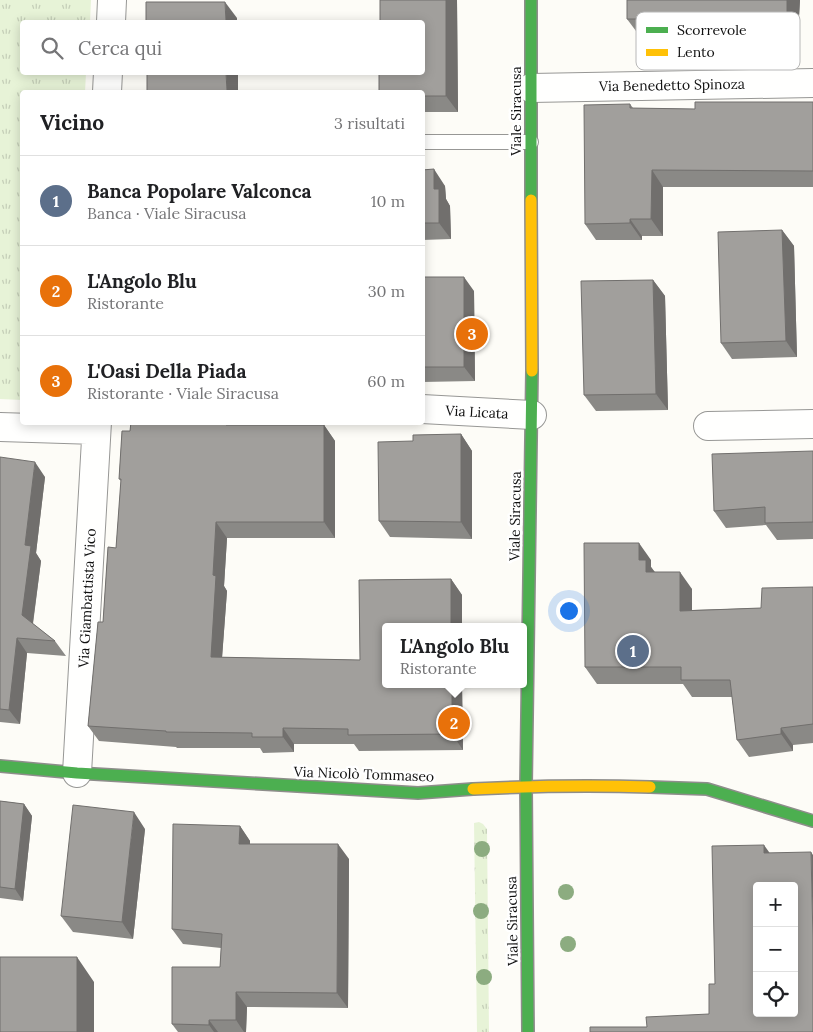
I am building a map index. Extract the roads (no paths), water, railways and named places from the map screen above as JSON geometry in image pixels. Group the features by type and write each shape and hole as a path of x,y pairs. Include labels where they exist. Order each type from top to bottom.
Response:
{"street":[{"path":"111,20 112,0"},
{"name":"Viale Siracusa","path":"528,1032 526,786 532,415 531,0"},
{"path":"107,90 108,75"},
{"name":"Via Benedetto Spinoza","path":"531,88 813,83"},
{"name":"Via Licata","path":"425,409 532,415"},
{"path":"708,426 813,424"},
{"path":"0,427 96,426"},
{"name":"Via Giambattista Vico","path":"77,773 96,426"},
{"name":"Via Nicolò Tommaseo","path":"0,766 77,773 418,794 526,786 600,785 708,790 796,814 813,821"}],"lane":[{"path":"425,142 531,142"}],"place":[{"name":"L'Oasi Della Piada","path":"472,334"},
{"name":"Banca Popolare Valconca","path":"633,651"},
{"name":"L'Angolo Blu","path":"454,723"}]}
